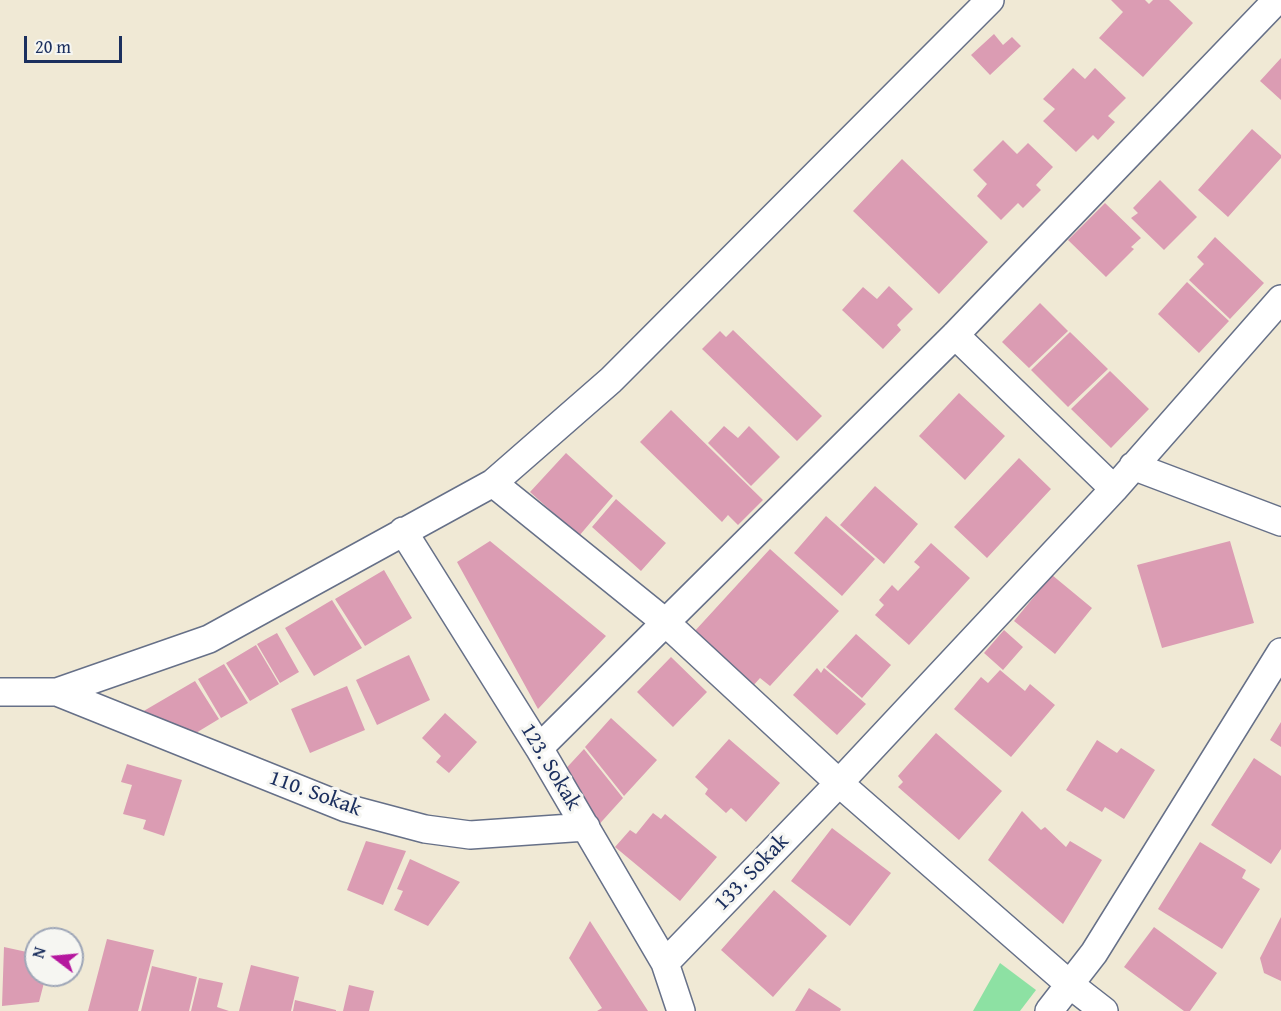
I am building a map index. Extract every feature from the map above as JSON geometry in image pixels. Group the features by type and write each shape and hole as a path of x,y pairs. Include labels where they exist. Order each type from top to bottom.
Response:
{"street":[{"path":"0,692 57,692 209,639 493,483 611,380 990,0"},
{"path":"539,748 955,335 1277,0"},
{"name":"133. Sokak","path":"665,963 839,783 1114,489 1281,299"},
{"path":"955,335 1114,489"},
{"path":"1132,466 1281,522"},
{"path":"493,483 665,622 839,783 1068,983 1104,1011"},
{"name":"123. Sokak","path":"403,531 539,748 665,963 681,1011"},
{"path":"1049,1011 1068,983 1094,953 1281,652"},
{"name":"110. Sokak","path":"57,692 346,808 425,829 470,835 586,827"}],"green space":[{"path":"1000,963 1036,990 1020,1011 973,1011"}],"building":[{"path":"1111,0 1145,0 1149,4 1153,0 1169,0 1193,23 1143,77 1099,38 1123,12"},
{"path":"994,34 1003,45 1012,37 1021,46 990,75 971,55"},
{"path":"1281,58 1281,100 1260,81"},
{"path":"1073,68 1085,79 1095,68 1126,98 1108,116 1115,122 1098,140 1093,135 1076,152 1043,121 1055,109 1043,99"},
{"path":"1252,129 1281,155 1281,158 1228,217 1198,190"},
{"path":"1003,140 1017,154 1028,143 1053,167 1036,185 1041,190 1023,208 1018,203 1001,220 977,196 987,184 973,170"},
{"path":"902,159 988,242 939,294 853,211"},
{"path":"1160,180 1197,217 1164,250 1131,218 1138,213 1133,208"},
{"path":"1105,203 1141,238 1131,247 1134,249 1106,277 1068,240"},
{"path":"1215,237 1264,283 1230,319 1189,280 1204,264 1197,257"},
{"path":"1187,282 1229,321 1199,353 1158,314"},
{"path":"889,286 913,309 897,325 901,330 883,349 842,310 863,287 877,299"},
{"path":"1040,303 1068,331 1029,368 1002,342"},
{"path":"733,330 822,416 797,441 702,349 720,331 726,337"},
{"path":"1070,332 1108,369 1068,407 1031,370"},
{"path":"1110,371 1149,409 1111,448 1071,409"},
{"path":"959,393 1005,436 965,480 919,436"},
{"path":"671,410 763,500 738,525 728,515 722,522 640,442"},
{"path":"724,426 738,438 749,426 780,457 751,486 708,443"},
{"path":"566,453 613,496 579,536 530,492"},
{"path":"1019,458 1051,489 987,558 954,527"},
{"path":"875,486 918,524 884,564 840,525"},
{"path":"616,499 666,543 641,571 592,527"},
{"path":"826,516 875,559 842,596 794,553"},
{"path":"490,541 606,636 538,709 457,562"},
{"path":"1230,541 1254,623 1162,648 1137,565"},
{"path":"931,543 970,578 909,645 875,615 884,605 879,600 892,585 898,591 920,567 914,562"},
{"path":"770,549 839,611 770,686 760,678 752,687 693,633"},
{"path":"384,570 412,618 365,646 335,599"},
{"path":"1052,575 1092,608 1055,654 1014,621"},
{"path":"332,600 362,648 314,676 285,628"},
{"path":"1004,630 1023,647 1003,670 984,653"},
{"path":"277,633 299,672 280,683 257,644"},
{"path":"856,634 891,665 862,698 826,667"},
{"path":"256,645 279,684 250,701 226,663"},
{"path":"409,655 430,700 377,725 356,680"},
{"path":"671,657 707,692 673,727 637,692"},
{"path":"224,664 248,703 221,718 198,679"},
{"path":"817,668 821,673 824,668 866,704 837,735 793,695"},
{"path":"1000,670 1025,691 1030,684 1055,705 1011,757 954,709 981,677 988,683"},
{"path":"195,681 219,719 181,742 130,719"},
{"path":"347,686 365,730 310,753 291,709"},
{"path":"445,713 477,742 449,773 436,762 441,756 422,738"},
{"path":"611,718 657,760 624,796 585,747"},
{"path":"1281,722 1281,747 1270,740"},
{"path":"936,733 1002,791 959,840 898,787 903,782 898,776"},
{"path":"729,739 780,783 746,822 731,808 726,813 705,794 708,789 695,777"},
{"path":"1097,740 1117,753 1121,748 1155,770 1124,819 1105,807 1102,812 1066,790"},
{"path":"584,749 623,798 594,830 559,776"},
{"path":"1254,758 1281,776 1281,849 1271,864 1211,825"},
{"path":"127,764 182,780 164,836 143,829 146,820 123,814 132,785 121,782"},
{"path":"1022,811 1041,830 1045,827 1066,847 1070,841 1102,860 1063,924 988,860"},
{"path":"653,813 661,819 665,814 717,857 680,901 615,847 630,830 636,834"},
{"path":"832,828 891,873 850,926 791,881"},
{"path":"366,841 406,851 383,905 347,890"},
{"path":"1200,842 1246,870 1242,878 1260,889 1222,949 1158,909"},
{"path":"410,859 460,882 428,926 394,910 403,891 397,889"},
{"path":"774,890 827,936 773,997 721,950"},
{"path":"1281,917 1281,981 1264,973 1260,958"},
{"path":"590,921 648,1011 597,1011 602,1008 569,958"},
{"path":"1154,927 1217,973 1190,1011 1184,1011 1124,967"},
{"path":"107,939 154,950 138,1011 88,1011"},
{"path":"4,947 24,951 24,987 43,987 39,1002 2,1006"},
{"path":"251,965 299,977 291,1011 239,1011"},
{"path":"152,966 197,977 189,1011 141,1011"},
{"path":"199,978 223,983 217,1007 229,1011 191,1011"},
{"path":"349,985 374,991 369,1011 343,1011"},
{"path":"809,988 841,1009 840,1011 795,1011"},
{"path":"295,1000 336,1010 336,1011 293,1011"}]}
